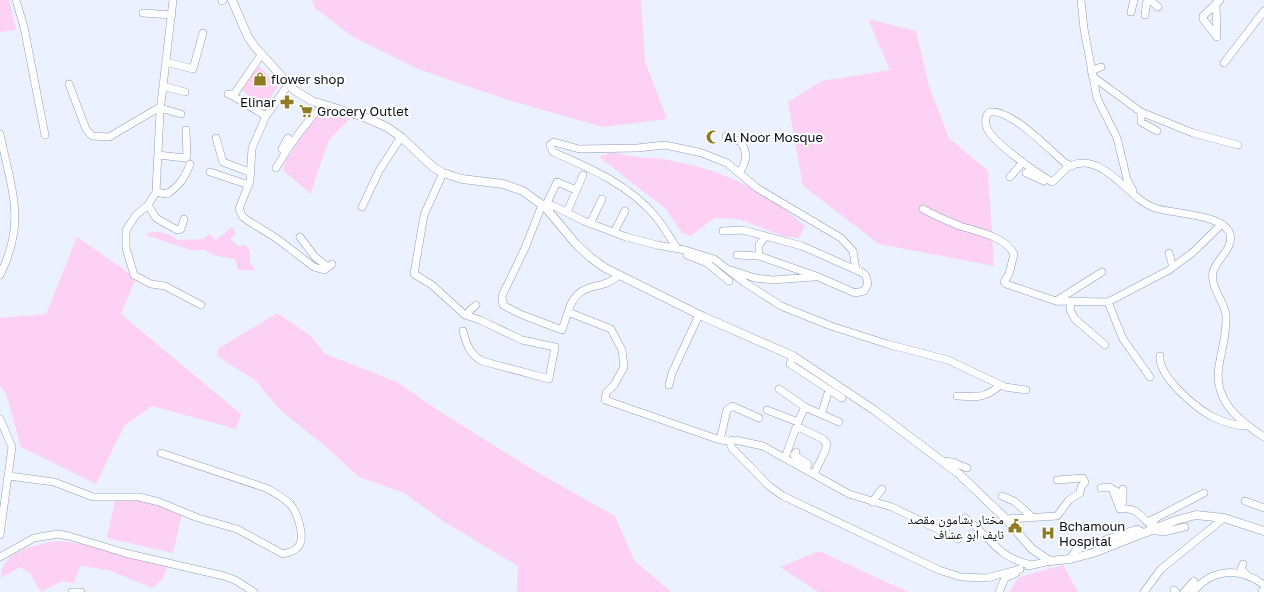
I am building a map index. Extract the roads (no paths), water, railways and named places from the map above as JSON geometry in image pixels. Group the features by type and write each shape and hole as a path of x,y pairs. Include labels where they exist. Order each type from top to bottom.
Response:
{"main road":[{"path":"232,0 248,37 261,55 288,85 303,96 323,105 381,124 401,137 429,164 443,173 462,179 493,179 522,191 545,207 576,244 590,257 618,275 699,315 793,356 874,410 959,474 1006,519 1032,548 1050,561 1070,559 1093,553 1187,517 1204,515 1224,518 1264,531"}],"street":[{"path":"16,0 24,27 46,135"},
{"path":"173,0 160,108 156,192 148,204 136,214 126,230 126,248 134,275 151,284 165,286 200,305"},
{"path":"1081,0 1084,29 1097,98 1120,145 1124,181"},
{"path":"1131,12 1134,0"},
{"path":"1145,15 1148,0 1158,7"},
{"path":"1224,63 1264,12"},
{"path":"143,13 172,15"},
{"path":"166,64 193,69 203,33"},
{"path":"261,55 235,93 230,95 266,116"},
{"path":"166,64 190,74"},
{"path":"1092,74 1101,67"},
{"path":"1092,74 1141,112 1193,133 1238,146"},
{"path":"69,84 86,129 92,136 109,137 160,108 181,114"},
{"path":"288,85 266,116 252,148 248,185 239,208 243,217 276,238 314,267 324,270 330,265 315,257 300,237"},
{"path":"163,86 185,92"},
{"path":"276,168 285,152 323,105"},
{"path":"1050,181 1023,162 995,139 987,130 985,118 988,114 996,111 1012,118 1065,163 1072,166 1091,164 1124,181 1136,197 1147,205 1155,208 1211,219 1222,224 1230,234 1230,240 1226,251 1213,272 1214,285 1226,314 1226,331 1218,369 1217,384 1222,396 1232,410 1247,426 1264,437"},
{"path":"1141,112 1140,122 1157,131"},
{"path":"158,155 187,157 186,130"},
{"path":"0,134 16,212 15,232 11,248 0,275"},
{"path":"726,136 741,142 746,152 745,164 740,173"},
{"path":"362,207 386,158 401,137"},
{"path":"216,138 223,162 249,172"},
{"path":"285,152 282,149 288,138"},
{"path":"729,281 708,263 681,253 675,248 656,216 626,189 594,170 553,152 550,145 554,142 579,148 637,148 665,145 702,152 726,163 758,188 841,238 853,251 856,270"},
{"path":"1010,177 1023,162"},
{"path":"156,192 168,194 177,192 185,178 190,164"},
{"path":"1026,173 1041,180 1052,182 1072,166"},
{"path":"210,172 248,185"},
{"path":"443,173 424,215 414,274 432,285 465,315 480,320 522,340 555,348 549,379 482,361 476,358 466,343 463,331"},
{"path":"567,212 583,175"},
{"path":"576,190 557,182 502,296 503,305 520,314 562,330 575,296 580,291 613,280 618,275"},
{"path":"590,224 602,199"},
{"path":"148,204 156,218 177,230 181,229 184,219"},
{"path":"545,207 552,205 590,224 647,243 675,248 714,259 744,282 781,306 856,335 948,360 1000,385 1026,390"},
{"path":"923,209 957,224 987,234 1008,246 1014,254 1009,274 1004,282 1006,284 1056,301 1071,303 1108,302 1173,268 1192,253 1222,224"},
{"path":"614,232 625,211"},
{"path":"722,231 743,230 802,246 866,276 868,280 867,287 860,293 855,293 816,276 759,256 737,255"},
{"path":"759,256 759,245 766,236"},
{"path":"1169,253 1173,268"},
{"path":"727,268 755,278 773,280 801,277 810,278 816,276"},
{"path":"1056,301 1102,272"},
{"path":"1108,302 1123,339 1150,377"},
{"path":"1071,303 1070,310 1075,319 1105,345"},
{"path":"465,315 476,305"},
{"path":"568,312 611,330 622,350 624,367 614,385 606,393 605,400 720,440 735,440 755,443 849,494 892,507 958,539"},
{"path":"669,385 672,373 699,315"},
{"path":"793,356 790,364 842,398"},
{"path":"1160,356 1165,372 1176,386 1199,407 1221,420 1240,426 1247,426"},
{"path":"956,396 981,397 993,391 1000,385"},
{"path":"779,389 805,407 839,422"},
{"path":"822,412 829,390"},
{"path":"720,440 727,410 732,406 759,418"},
{"path":"785,458 805,407"},
{"path":"767,410 798,424 824,439 827,444 826,451 814,474"},
{"path":"0,419 12,447 0,535"},
{"path":"730,441 732,448 777,492 939,570 961,577 987,578 1050,561"},
{"path":"796,452 794,455 796,457 808,464 806,470"},
{"path":"9,476 54,482 93,497 139,497 159,502 198,518 237,528 283,554 297,548 301,540 297,518 291,505 282,497 266,488 161,453"},
{"path":"942,461 952,462 967,468"},
{"path":"1006,519 1057,516 1069,500 1080,493 1081,487 1085,482 1083,478 1057,480"},
{"path":"1101,488 1109,487 1113,491 1120,509"},
{"path":"872,502 882,489"},
{"path":"1113,491 1123,492 1120,509"},
{"path":"1120,509 1131,509 1137,512 1147,522 1204,493"},
{"path":"1002,496 1019,504 1025,512 1030,515 1029,518"},
{"path":"1245,501 1264,508"},
{"path":"965,518 992,544 1012,560 1032,565"},
{"path":"1147,532 1156,518"},
{"path":"1144,592 1161,569 1224,518"},
{"path":"1147,532 1164,532 1185,527"},
{"path":"0,557 34,538 53,534 67,535 125,553 224,576 235,580 254,592"},
{"path":"1243,564 1241,569 1263,590"},
{"path":"999,592 1005,578 1017,573 1020,569"},
{"path":"1193,592 1204,580 1211,576 1230,573 1246,574"},
{"path":"1184,592 1194,581"},
{"path":"72,592 80,592"}],"place":[{"name":"flower shop","path":"260,79"},
{"name":"Elinar","path":"287,102"},
{"name":"Grocery Outlet","path":"306,111"},
{"name":"Al Noor Mosque","path":"713,137"},
{"name":"مختار بشامون مقصد نايف ابو عسّاف","path":"1015,526"},
{"name":"Bchamoun Hospital","path":"1048,533"}]}
